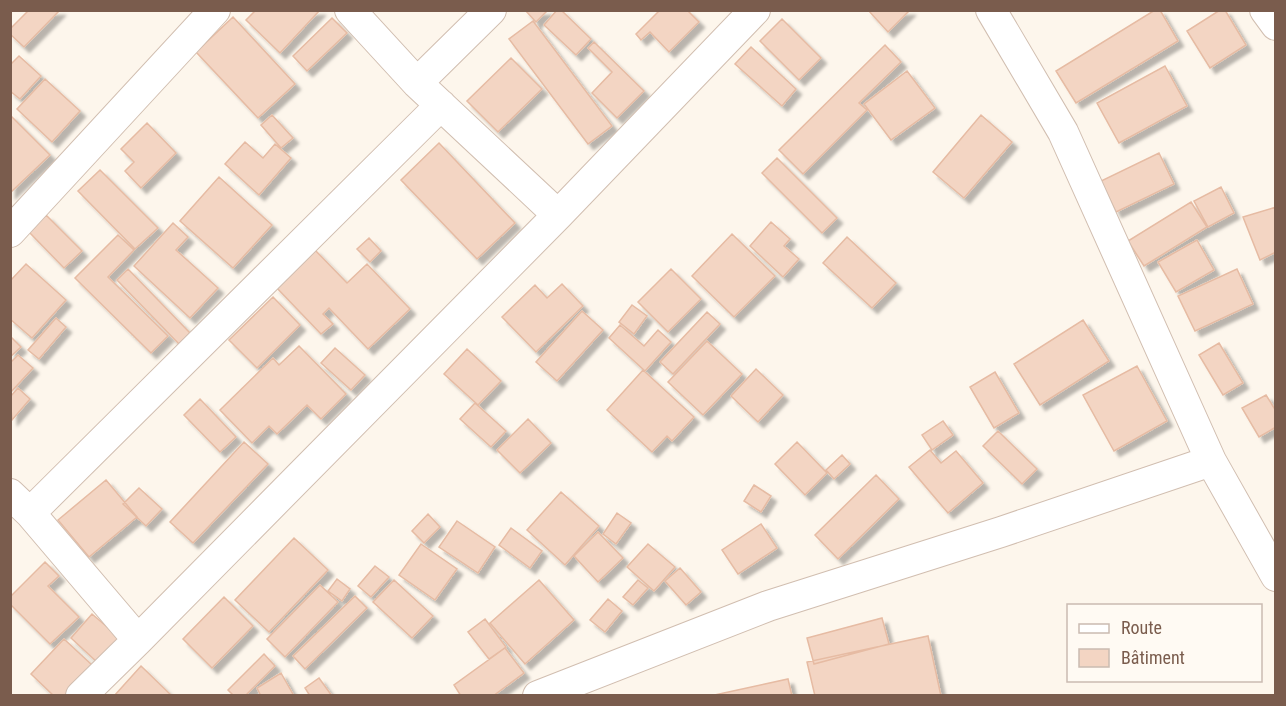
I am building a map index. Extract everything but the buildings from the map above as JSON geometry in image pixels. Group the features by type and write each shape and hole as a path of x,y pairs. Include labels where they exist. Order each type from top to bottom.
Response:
{"street":[{"path":"10,232 215,10"},
{"path":"350,10 417,83 558,214"},
{"path":"417,83 491,10"},
{"path":"81,696 558,214 755,10"},
{"path":"991,10 1063,132 1211,461 1275,576"},
{"path":"1265,10 1275,25"},
{"path":"138,640 20,504 441,105"},
{"path":"538,696 768,606 1001,532 1211,461"}]}
